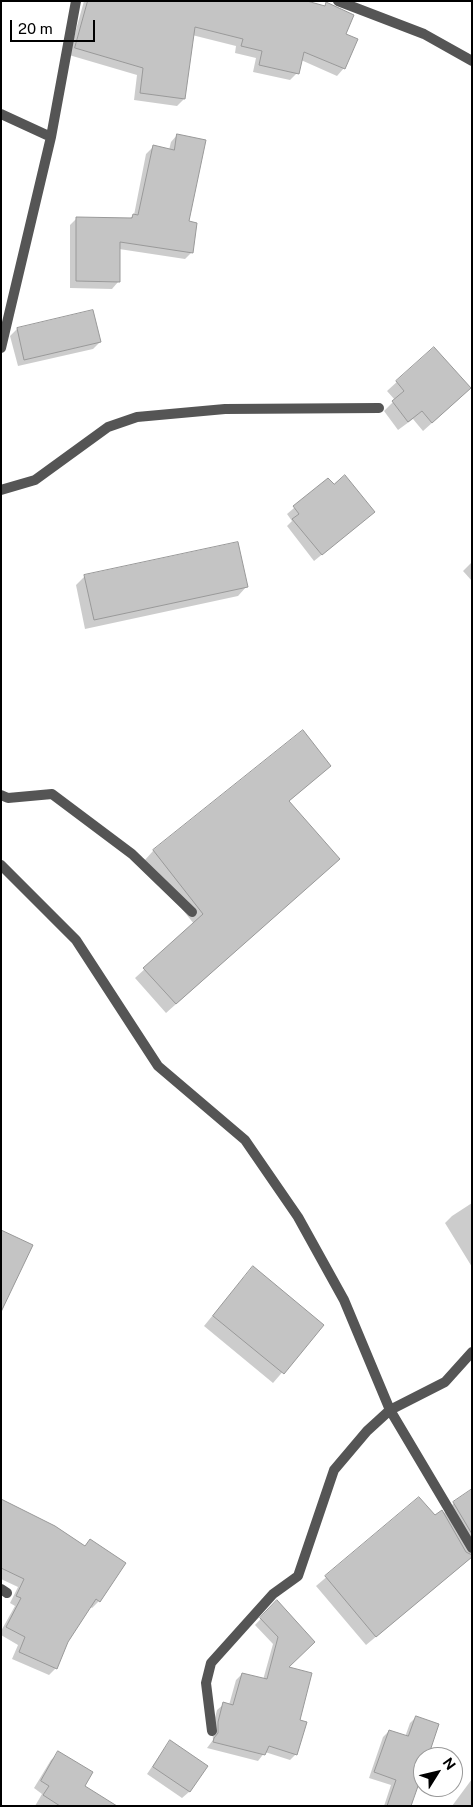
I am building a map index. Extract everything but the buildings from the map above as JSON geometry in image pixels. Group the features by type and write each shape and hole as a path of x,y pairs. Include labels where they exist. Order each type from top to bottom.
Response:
{"street":[{"path":"1,348 51,137 76,1"},
{"path":"338,1 424,34 472,61"},
{"path":"1,114 51,137"},
{"path":"1,490 35,480 108,426 137,417 225,409 379,408"},
{"path":"1,796 8,798 52,794 132,854 192,912"},
{"path":"1,865 76,940 158,1066 245,1140 298,1217 344,1300 390,1410 472,1548"},
{"path":"212,1731 206,1683 211,1663 273,1594 298,1576 334,1470 367,1431 390,1410 445,1382 472,1352"}]}
